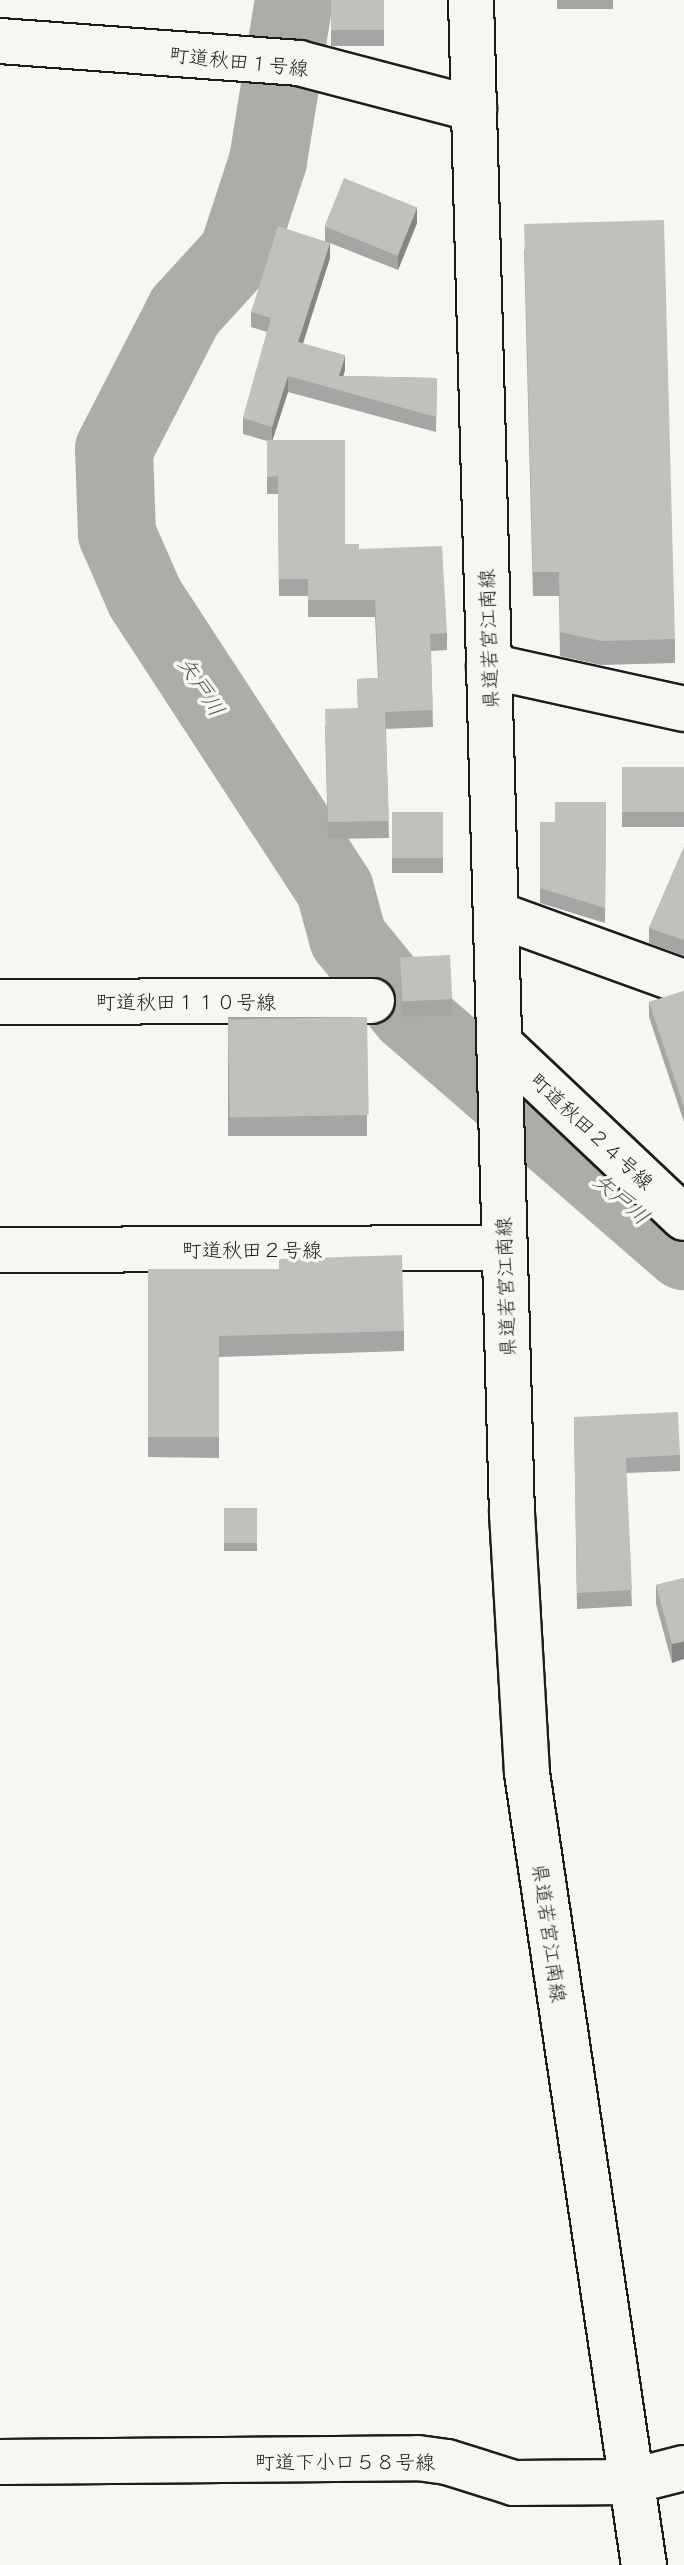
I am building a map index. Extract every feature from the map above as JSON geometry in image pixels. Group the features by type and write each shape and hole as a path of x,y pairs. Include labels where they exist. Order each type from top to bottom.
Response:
{"street":[{"name":"県道若宮江南線","path":"471,0 504,1246 527,1773 629,2482 644,2565"},
{"name":"町道秋田１号線","path":"0,41 299,63 474,109"},
{"path":"489,666 684,709"},
{"path":"496,914 684,982"},
{"name":"町道秋田１１０号線","path":"0,1002 372,1001"},
{"name":"町道秋田２４号線","path":"500,1046 684,1218"},
{"name":"町道秋田２号線","path":"0,1250 504,1246"},
{"name":"町道下小口５８号線","path":"0,2462 418,2458 447,2462 514,2483 629,2482 684,2468"}],"building":[{"path":"331,0 384,0 384,30 331,30"},
{"path":"344,178 417,208 398,256 325,226"},
{"path":"664,220 675,639 601,641 560,632 559,572 533,572 524,224"},
{"path":"278,226 330,243 298,342 345,355 339,376 437,378 436,417 288,376 272,427 243,418 271,318 251,312"},
{"path":"267,440 345,440 345,544 359,544 359,549 442,546 447,633 430,634 433,710 385,712 389,821 328,822 325,709 358,708 357,679 379,678 375,600 308,600 308,579 279,579 278,476 267,477"},
{"path":"622,767 684,767 684,812 622,812"},
{"path":"555,802 606,802 605,908 540,888 540,822 555,822"},
{"path":"392,812 443,812 443,858 392,858"},
{"path":"684,847 684,940 649,928"},
{"path":"450,955 452,999 402,1002 400,958"},
{"path":"684,991 684,1107 649,1002"},
{"path":"367,1017 369,1115 230,1117 228,1019"},
{"path":"402,1255 404,1331 219,1336 219,1437 148,1437 148,1269 279,1269 279,1259"},
{"path":"678,1412 680,1455 626,1458 632,1590 577,1593 574,1417"},
{"path":"224,1508 257,1508 257,1543 224,1543"},
{"path":"684,1578 684,1641 672,1644 656,1585"}],"waterway":[{"name":"矢戸川","path":"294,0 268,161 238,253 185,311 114,449 117,534 145,598 335,890 348,938 409,1013 684,1251"}]}
